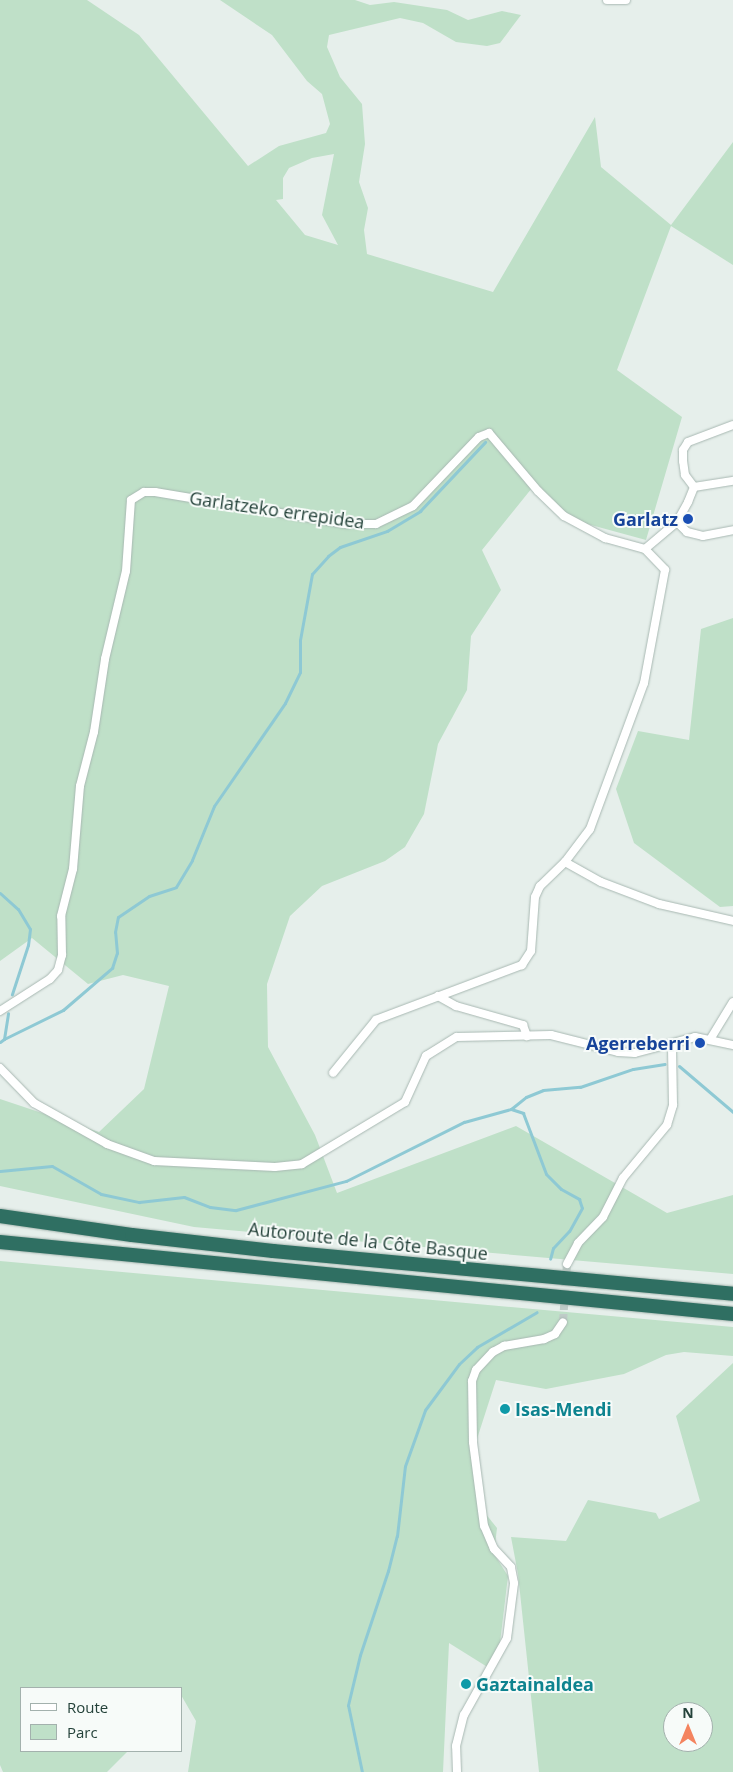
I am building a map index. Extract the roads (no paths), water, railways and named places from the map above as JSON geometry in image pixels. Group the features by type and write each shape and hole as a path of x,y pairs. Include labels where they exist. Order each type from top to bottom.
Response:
{"highway":[{"name":"Autoroute de la Côte Basque","path":"0,1216 132,1235 733,1294"},
{"name":"Autoroute de la Côte Basque","path":"0,1242 733,1314"}],"street":[{"path":"607,0 626,0"},
{"path":"694,487 685,475 683,450 688,442 733,425"},
{"name":"Garlatzeko errepidea","path":"0,1011 50,979 58,970 62,955 61,916 73,868 80,786 94,732 104,659 126,571 131,500 137,494 155,492 347,524 376,524 391,519 413,506 482,434 489,433 538,491 564,516 605,538 645,550 658,559 665,570 666,580 644,683 590,829 566,862 540,886 533,912 531,950 522,965 376,1020 333,1073"},
{"path":"694,487 733,481"},
{"path":"645,550 676,522 694,487"},
{"path":"676,522 687,532 703,536 733,530"},
{"path":"566,862 601,882 659,904 733,921"},
{"path":"438,996 456,1006 523,1025 527,1036"},
{"path":"712,1038 733,1002"},
{"path":"0,1068 34,1102 106,1144 154,1161 275,1167 302,1164 340,1144 405,1102 416,1072 426,1056 439,1045 457,1037 527,1036 565,1038 618,1052 647,1052 688,1039 712,1038 733,1045"},
{"path":"567,1264 578,1243 603,1217 623,1178 667,1125 673,1105 672,1045"},
{"path":"457,1772 456,1746 464,1715 507,1638 514,1583 511,1567 494,1549 484,1526 473,1442 472,1381 479,1365 493,1352 504,1346 544,1339 555,1334 563,1322"}],"waterway":[{"path":"4,1039 63,1010 112,968 117,953 115,932 118,917 149,896 176,887 192,860 214,806 285,703 300,672 300,640 312,574 328,556 340,547 387,531 420,511 485,442"},
{"path":"0,893 18,909 30,929 28,945 12,994"},
{"path":"0,1042 4,1039 8,1013"},
{"path":"511,1109 526,1097 543,1090 580,1087 633,1069 665,1064"},
{"path":"679,1066 733,1112"},
{"path":"0,1171 52,1166 101,1194 139,1202 184,1197 210,1207 236,1210 346,1181 464,1122 511,1109 523,1113 546,1174 561,1189 579,1199 582,1208 569,1231 553,1248 550,1259"},
{"path":"362,1772 348,1705 360,1655 388,1571 397,1536 405,1466 425,1410 459,1364 477,1347 537,1312"}],"tunnel":[{"path":"563,1322 567,1264"}],"place":[{"name":"Garlatz","path":"688,519"},
{"name":"Agerreberri","path":"700,1043"},
{"name":"Isas-Mendi","path":"505,1409"},
{"name":"Gaztainaldea","path":"466,1684"}]}
